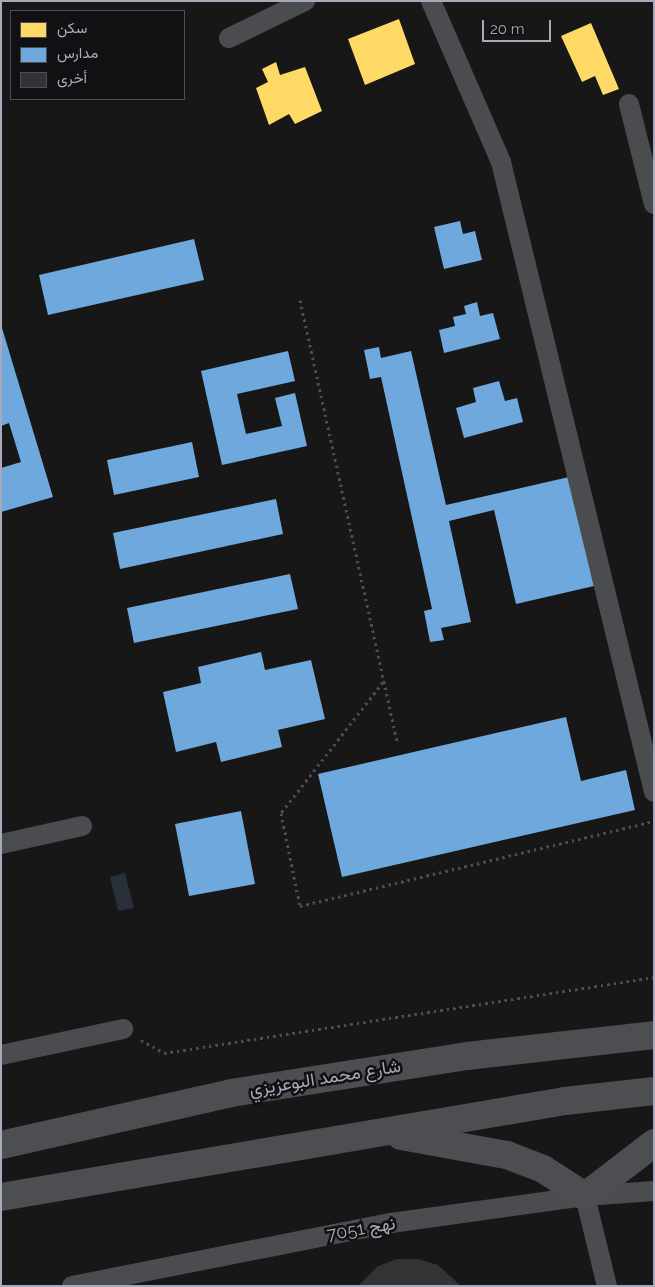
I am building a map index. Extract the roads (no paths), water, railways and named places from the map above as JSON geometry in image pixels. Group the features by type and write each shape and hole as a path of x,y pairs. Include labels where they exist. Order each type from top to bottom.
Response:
{"highway":[{"name":"شارع محمد البوعزيزي","path":"1,1145 231,1093 466,1056 654,1035"},
{"path":"1,1197 565,1101 654,1091"},
{"path":"378,1132 507,1156 543,1169 585,1196 654,1143"}],"street":[{"path":"229,38 305,1"},
{"path":"431,1 501,162 654,792"},
{"path":"629,104 654,204"},
{"path":"1,844 82,826"},
{"path":"1,1055 123,1029"},
{"name":"نهج 7051","path":"72,1286 308,1238 585,1196 654,1191"},
{"path":"585,1196 607,1286"}]}
